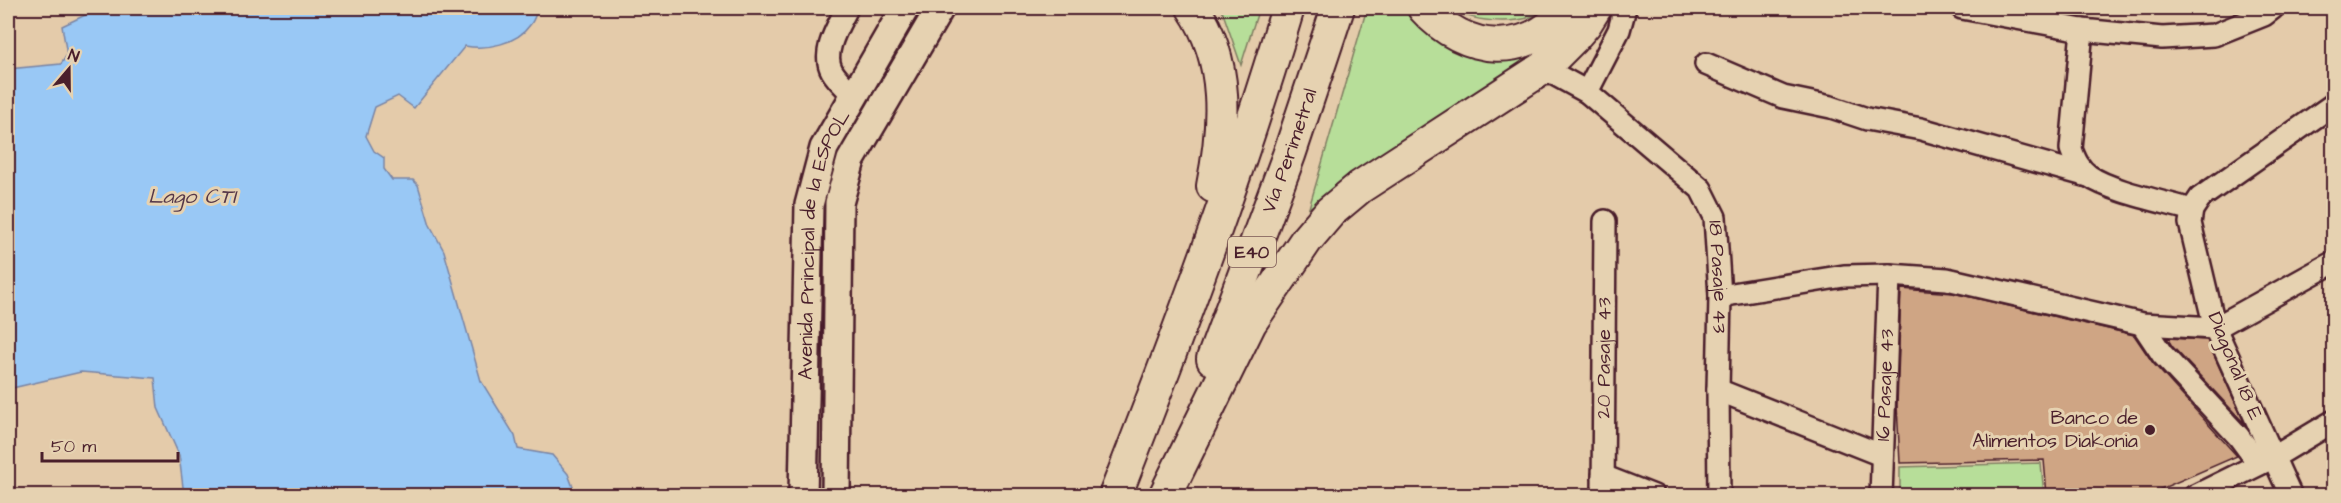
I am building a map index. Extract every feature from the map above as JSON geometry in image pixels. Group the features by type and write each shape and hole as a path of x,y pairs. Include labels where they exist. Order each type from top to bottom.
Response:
{"highway":[{"path":"1187,309 1221,147 1222,113 1221,83 1216,59 1206,31 1193,8"},
{"name":"E40","path":"1116,495 1187,309 1244,146 1288,8"},
{"name":"Vía Perimetral","path":"1164,495 1289,155 1338,8"},
{"path":"1424,8 1445,28 1459,36 1475,42 1501,45 1524,41 1536,36 1568,8"},
{"path":"1164,495 1250,323 1300,249 1324,219 1360,187 1543,68 1572,39 1595,8"}],"main road":[{"name":"Avenida Principal de la ESPOL","path":"836,484 839,203 851,160 940,8"},
{"name":"Avenida Principal de la ESPOL","path":"803,483 809,205 824,148 903,10"},
{"path":"854,96 881,107"},
{"path":"803,483 836,484"}],"street":[{"path":"847,8 830,47 828,62 832,72 854,96"},
{"path":"1587,92 1618,30 1626,8"},
{"path":"1962,8 2082,30 2162,38 2214,35 2264,15 2273,8"},
{"path":"2082,30 2071,149 2076,164 2088,176"},
{"path":"1706,64 1783,97 1830,107 1868,119 1920,129 2088,176 2104,184 2196,204 2334,104"},
{"name":"18 Pasaje 43","path":"1543,68 1587,92 1701,189 1715,217 1720,296 1719,495"},
{"name":"Diagonal 18 E","path":"2196,204 2190,224 2215,328 2266,461 2291,495"},
{"name":"20 Pasaje 43","path":"1603,486 1605,221"},
{"path":"1720,296 1844,276 1889,275 1947,279 2142,324 2215,328 2334,262"},
{"name":"16 Pasaje 43","path":"1881,495 1889,275"},
{"path":"2142,324 2162,354 2239,437 2266,461"},
{"path":"1718,390 1881,455"},
{"path":"2195,495 2266,461 2334,421"},
{"path":"1603,486 1654,495"}],"green space":[{"path":"1219,8 1259,8 1241,65 1223,13"},
{"path":"1367,8 1408,8 1425,28 1562,34 1537,59 1417,132 1309,208"},
{"path":"1452,8 1546,8 1537,15 1525,19 1492,21 1470,17"},
{"path":"2041,463 2044,495 1900,495 1900,467"}],"water":[{"name":"Lago CTI","path":"100,8 538,8 534,19 517,37 491,46 465,46 414,108 398,96 375,107 366,136 374,151 384,158 384,169 392,180 413,180 418,185 430,225 444,251 481,381 515,436 518,449 552,455 568,474 576,495 184,495 179,455 158,408 155,378 81,372 8,389 8,69 61,64 67,55 62,26"}],"building":[{"path":"1901,289 1953,293 2134,335 2153,363 2237,456 2147,495 2047,495 2044,460 1900,463 1897,405"},
{"path":"2167,338 2207,340 2245,424 2172,346"}],"place":[{"name":"Banco de Alimentos Diakonia","path":"2150,430"}]}
